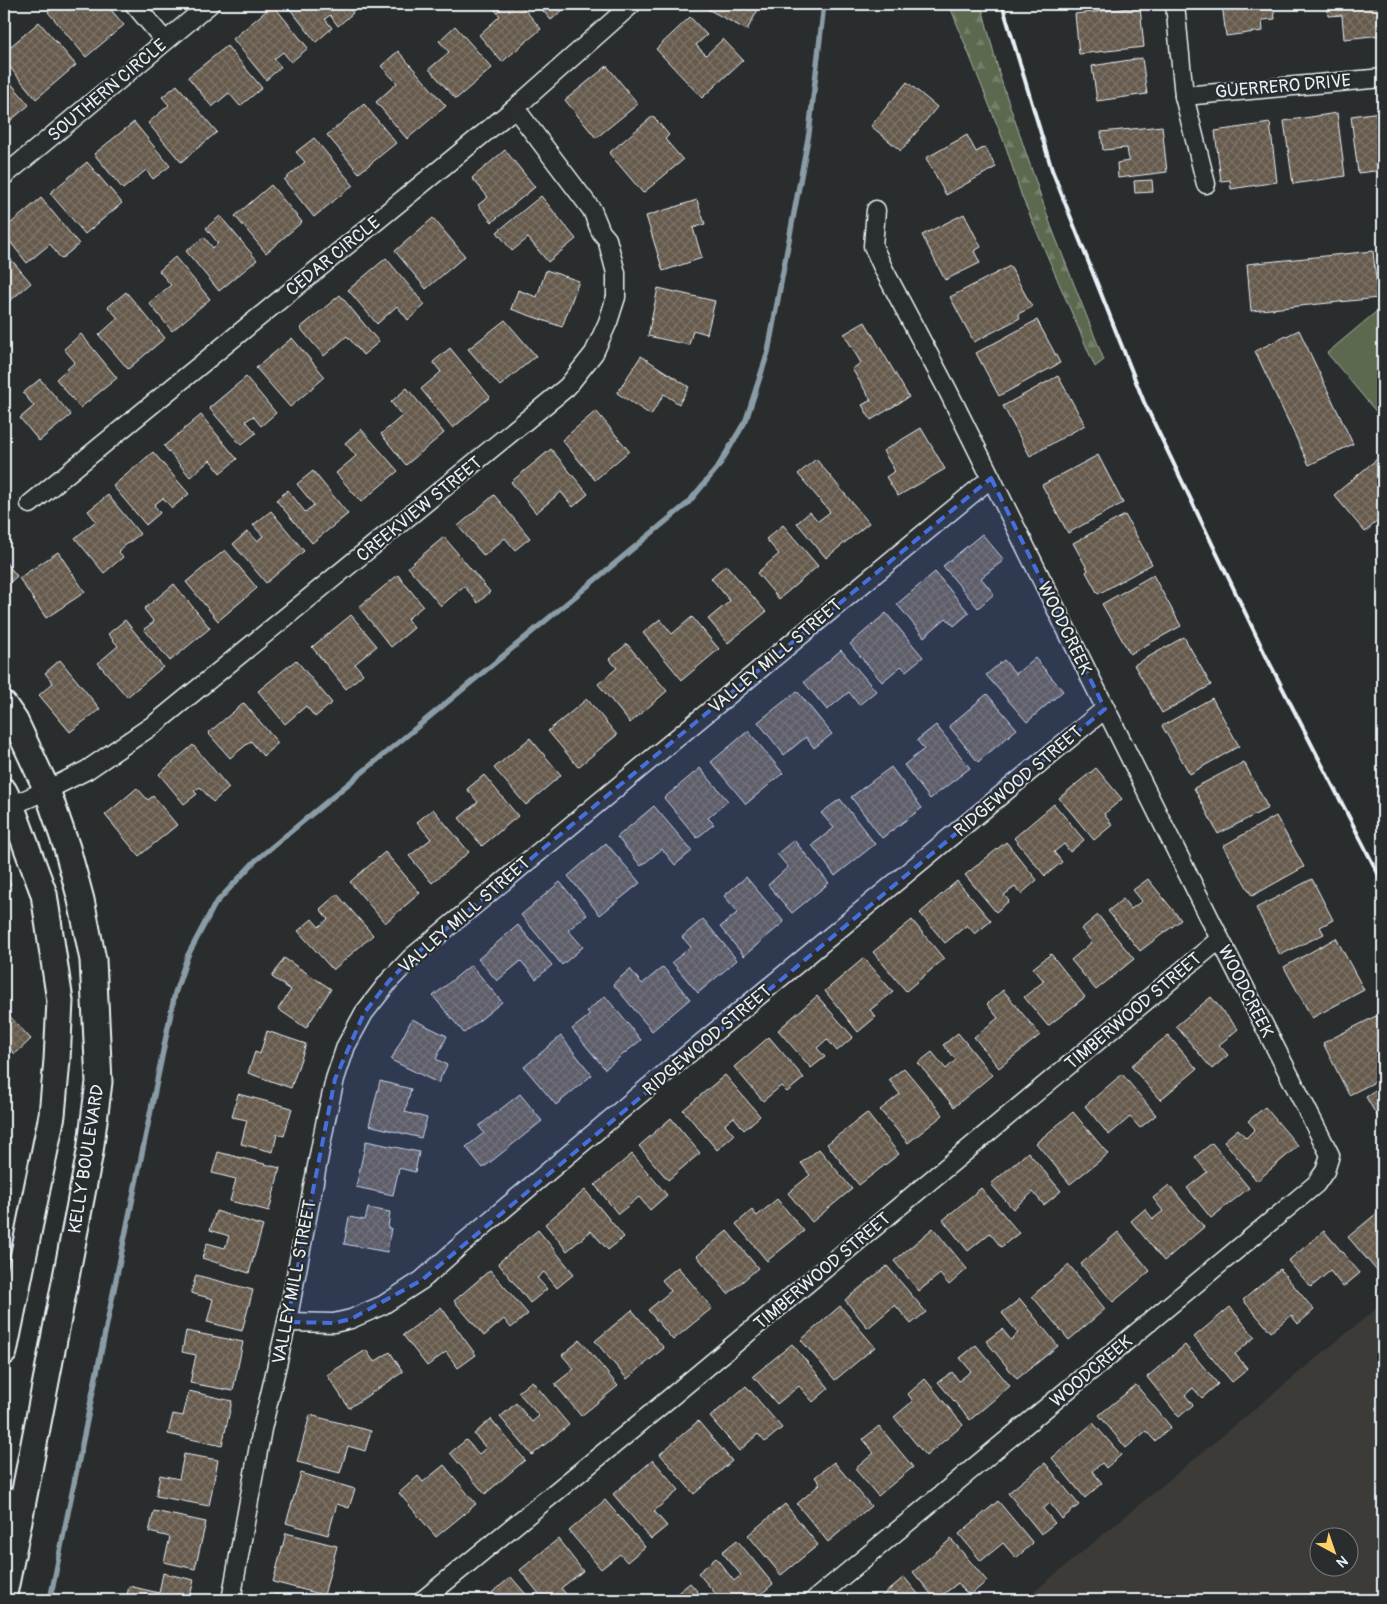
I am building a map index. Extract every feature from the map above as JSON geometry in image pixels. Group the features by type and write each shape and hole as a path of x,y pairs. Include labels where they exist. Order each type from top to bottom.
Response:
{"main road":[{"name":"KELLY BOULEVARD","path":"4,705 15,721 47,790 68,848 94,960 99,1082 90,1152 14,1499 4,1594"},
{"path":"4,1352 52,1115 60,1001 44,894 6,802"}],"street":[{"path":"134,4 165,41"},
{"name":"SOUTHERN CIRCLE","path":"4,176 210,4"},
{"name":"CEDAR CIRCLE","path":"30,504 515,108 632,4"},
{"path":"1175,4 1184,96 1206,184"},
{"name":"GUERRERO DRIVE","path":"1184,96 1383,78"},
{"name":"CREEKVIEW STREET","path":"6,802 47,790 87,770 156,724 567,387 594,353 616,298 616,273 607,239 601,232 592,210 515,108"},
{"name":"WOODCREEK","path":"814,1600 1316,1184 1325,1171 1330,1155 1105,710 948,391 873,246 876,210"},
{"name":"VALLEY MILL STREET","path":"231,1600 262,1429 288,1322 335,1078 346,1046 364,1013 389,981 412,957 991,478"},
{"name":"RIDGEWOOD STREET","path":"288,1322 334,1323 351,1319 383,1304 422,1280 678,1063 1105,710"},
{"name":"TIMBERWOOD STREET","path":"423,1600 623,1437 1220,939"}],"highlighted area":[{"path":"991,478 1105,709 422,1280 351,1319 334,1323 287,1322 335,1079 364,1013 389,981 412,957"}],"shaded area":[{"path":"1383,1303 1383,1600 1024,1600"}],"green space":[{"path":"949,4 981,4 1001,80 1051,226 1104,360 1095,367 1022,197 1006,147"},
{"path":"1383,306 1383,420 1327,353"}],"building":[{"path":"58,4 106,4 124,25 86,57 48,12"},
{"path":"286,4 346,4 353,13 338,26 330,15 325,19 332,28 316,42"},
{"path":"490,4 520,4 541,29 502,62 479,35 500,16"},
{"path":"537,4 570,4 551,20"},
{"path":"698,4 761,4 747,30"},
{"path":"1222,4 1273,4 1275,19 1262,20 1263,31 1226,36"},
{"path":"1326,4 1379,4 1382,35 1344,39 1342,15 1328,16"},
{"path":"273,5 308,48 291,62 283,52 274,59 281,67 266,80 233,39"},
{"path":"1140,7 1144,47 1079,54 1075,14"},
{"path":"690,17 707,35 696,45 706,55 723,39 743,60 702,98 656,49"},
{"path":"39,22 76,65 36,99 4,60 4,52"},
{"path":"455,26 492,68 456,99 429,69 449,52 439,41"},
{"path":"227,46 262,88 240,106 229,93 212,107 188,77"},
{"path":"398,51 446,106 407,139 376,102 397,83 381,66"},
{"path":"1142,58 1147,94 1097,101 1092,66"},
{"path":"607,66 638,104 596,138 565,100"},
{"path":"4,75 29,105 4,126"},
{"path":"907,82 937,107 901,151 871,126"},
{"path":"177,85 217,132 181,162 148,123 169,105 162,97"},
{"path":"364,104 396,143 359,173 327,135"},
{"path":"1380,112 1380,115 1383,115 1383,170 1358,173 1351,116"},
{"path":"1337,113 1345,176 1293,184 1284,121"},
{"path":"653,116 669,135 665,139 683,160 643,193 609,153"},
{"path":"134,122 170,166 153,179 146,170 123,189 94,154"},
{"path":"1270,123 1277,182 1231,189 1230,180 1221,181 1215,131"},
{"path":"1162,126 1167,172 1118,178 1117,163 1129,161 1127,148 1103,150 1101,132"},
{"path":"967,135 976,152 985,147 996,167 946,195 926,158"},
{"path":"314,138 353,185 314,217 284,180 305,162 296,152"},
{"path":"505,150 535,187 492,222 478,205 488,197 472,178"},
{"path":"87,162 122,203 85,234 50,193"},
{"path":"1152,180 1153,192 1135,193 1134,181"},
{"path":"271,185 302,222 266,253 235,216"},
{"path":"541,196 576,239 548,262 528,238 512,251 497,232"},
{"path":"41,198 79,244 61,259 50,244 27,263 4,234 4,229"},
{"path":"697,200 705,224 693,228 702,258 663,271 646,216"},
{"path":"964,214 981,247 974,251 980,263 945,280 922,235"},
{"path":"220,216 257,260 219,291 186,251 204,237 213,248 218,243 206,228"},
{"path":"433,218 465,256 426,289 395,251"},
{"path":"4,251 31,283 4,306"},
{"path":"1373,251 1378,298 1251,311 1247,264"},
{"path":"175,257 210,299 172,331 149,303 171,285 159,271"},
{"path":"386,258 425,305 408,320 397,306 377,324 348,290"},
{"path":"1010,266 1032,307 1018,314 1020,318 974,342 950,297"},
{"path":"546,270 579,281 562,327 511,309 518,290 537,297"},
{"path":"658,288 715,301 707,334 693,330 689,345 648,336"},
{"path":"126,292 165,338 128,369 99,335 118,318 108,307"},
{"path":"340,295 379,342 363,355 347,336 324,356 300,328"},
{"path":"505,320 536,356 500,386 468,349"},
{"path":"1037,320 1060,363 999,396 976,353"},
{"path":"865,322 909,397 871,420 862,405 871,400 852,369 861,363 844,334"},
{"path":"1299,330 1353,444 1309,465 1255,351"},
{"path":"81,334 117,378 80,408 56,379 75,362 64,349"},
{"path":"292,338 325,377 290,407 256,368"},
{"path":"450,348 490,397 453,428 421,389 441,372 433,362"},
{"path":"641,356 689,387 679,404 664,394 651,415 617,393"},
{"path":"1058,376 1085,425 1030,456 1003,406"},
{"path":"246,377 276,413 261,426 253,416 246,421 256,433 241,445 209,408"},
{"path":"40,379 71,415 39,441 20,418 34,406 23,393"},
{"path":"407,388 444,433 406,465 381,434 402,416 391,402"},
{"path":"596,411 629,451 595,480 562,440"},
{"path":"201,415 237,459 220,473 210,460 190,477 164,446"},
{"path":"921,428 945,469 898,496 886,477 895,471 883,451"},
{"path":"361,429 398,471 361,502 336,473 356,456 345,443"},
{"path":"551,449 588,494 573,507 561,492 536,513 511,482"},
{"path":"153,452 189,494 172,508 163,498 154,505 160,513 146,525 113,486"},
{"path":"1383,454 1383,516 1365,532 1334,495"},
{"path":"1098,455 1123,503 1068,533 1042,485"},
{"path":"816,459 869,523 826,558 797,523 810,512 818,521 830,512 798,474"},
{"path":"313,471 348,514 312,543 276,500 288,490 305,512 314,505 297,484"},
{"path":"108,495 140,534 118,551 123,557 104,573 75,538 96,521 88,511"},
{"path":"494,495 530,538 515,550 505,538 484,556 458,526"},
{"path":"271,511 304,551 266,583 233,544 248,531 257,541 263,536 253,525"},
{"path":"1125,515 1152,564 1098,594 1086,572 1088,570 1073,543"},
{"path":"783,525 818,566 779,599 757,573 779,554 766,539"},
{"path":"982,534 1004,560 981,578 994,594 978,608 943,566"},
{"path":"444,537 490,592 478,603 464,586 441,606 408,567"},
{"path":"225,550 257,588 218,621 186,582"},
{"path":"58,552 85,592 46,618 19,578"},
{"path":"4,560 17,576 4,588"},
{"path":"726,565 766,612 728,643 708,619 730,601 711,578"},
{"path":"935,572 969,613 954,626 946,618 924,637 897,604"},
{"path":"398,575 423,606 407,619 414,628 391,647 359,607"},
{"path":"1153,575 1181,626 1130,654 1102,604"},
{"path":"174,584 210,628 170,661 144,629 154,622 144,609"},
{"path":"886,613 923,657 906,671 901,666 882,682 850,644"},
{"path":"351,615 377,646 355,664 363,674 346,689 312,647"},
{"path":"692,617 719,649 682,680 643,633 660,619 672,634"},
{"path":"125,620 163,667 127,697 98,663 118,646 108,634"},
{"path":"1184,637 1211,685 1162,713 1134,665"},
{"path":"627,644 667,691 630,723 598,684 617,668 609,659"},
{"path":"841,650 876,691 859,705 849,692 827,710 804,682"},
{"path":"1035,658 1063,691 1027,722 986,675 1004,660 1016,674"},
{"path":"60,660 100,709 70,732 39,695 53,683 45,673"},
{"path":"296,660 332,703 315,717 306,706 285,724 258,691"},
{"path":"797,691 832,734 814,748 806,737 784,755 758,722"},
{"path":"987,694 1017,729 978,762 949,726"},
{"path":"1212,698 1239,746 1190,774 1162,726"},
{"path":"587,699 617,735 578,767 548,731"},
{"path":"244,703 278,743 263,756 251,741 230,758 208,733"},
{"path":"936,725 970,768 930,799 904,765 924,749 917,740"},
{"path":"748,731 783,773 746,804 711,762"},
{"path":"530,738 561,775 526,805 494,768"},
{"path":"193,745 229,788 213,802 200,787 194,791 197,794 184,804 159,774"},
{"path":"1244,762 1268,808 1218,834 1194,788"},
{"path":"891,767 922,808 882,838 851,797"},
{"path":"700,768 728,801 708,818 714,824 697,838 664,798"},
{"path":"1096,768 1122,799 1104,814 1112,825 1094,840 1059,798"},
{"path":"484,775 518,816 482,846 459,818 478,802 467,789"},
{"path":"137,788 148,800 153,796 177,825 139,856 105,815"},
{"path":"840,799 875,844 835,876 812,845 834,828 821,813"},
{"path":"1054,804 1084,840 1070,852 1064,844 1054,852 1062,862 1045,876 1014,838"},
{"path":"654,806 692,851 675,865 662,849 641,866 617,837"},
{"path":"433,809 469,852 432,883 409,856 431,839 417,822"},
{"path":"1276,816 1304,867 1252,896 1223,846"},
{"path":"794,840 829,883 792,913 768,885 788,867 777,854"},
{"path":"1006,842 1037,880 1021,894 1015,887 1004,895 1009,901 996,912 965,875"},
{"path":"606,843 640,883 600,915 568,876"},
{"path":"385,852 420,893 385,923 350,882"},
{"path":"4,873 11,884 4,889"},
{"path":"746,877 784,922 744,956 720,927 738,912 724,896"},
{"path":"1148,879 1181,920 1140,951 1108,911 1123,899 1131,909 1142,901 1133,890"},
{"path":"1312,879 1333,920 1320,927 1324,934 1280,955 1256,908"},
{"path":"957,881 991,921 975,934 967,925 945,943 920,913"},
{"path":"560,882 587,915 568,930 583,947 562,965 521,915"},
{"path":"337,894 373,935 333,970 298,931 312,919 319,927 328,919 320,909"},
{"path":"1098,915 1134,959 1096,990 1071,960 1092,942 1081,929"},
{"path":"703,919 737,960 698,993 672,962 691,947 682,937"},
{"path":"912,920 944,959 906,991 873,952"},
{"path":"518,925 552,965 536,979 521,961 497,981 478,959"},
{"path":"1336,938 1364,990 1312,1018 1284,967"},
{"path":"1051,954 1085,997 1048,1026 1024,997 1044,981 1033,968"},
{"path":"284,958 331,989 306,1028 278,1009 291,990 272,977"},
{"path":"864,958 893,992 870,1010 876,1017 858,1032 825,991"},
{"path":"471,965 502,1002 464,1033 433,996"},
{"path":"663,967 690,999 652,1031 613,984 630,969 642,984"},
{"path":"1003,990 1040,1035 999,1068 974,1037 998,1018 987,1004"},
{"path":"605,996 641,1040 605,1069 572,1029 590,1015 587,1011"},
{"path":"817,996 853,1037 837,1051 827,1039 817,1048 825,1057 811,1068 778,1030"},
{"path":"1211,997 1238,1029 1219,1045 1228,1055 1212,1069 1176,1026"},
{"path":"4,1010 31,1039 15,1054 7,1046 4,1049"},
{"path":"1376,1016 1383,1030 1383,1078 1349,1095 1323,1043"},
{"path":"412,1019 447,1036 436,1059 447,1065 438,1083 391,1060"},
{"path":"267,1031 306,1044 291,1088 248,1073 255,1052 260,1054"},
{"path":"958,1033 992,1075 954,1107 918,1063 932,1052 946,1069 956,1060 943,1045"},
{"path":"1168,1035 1197,1069 1160,1100 1131,1066"},
{"path":"561,1036 592,1075 556,1105 524,1067"},
{"path":"769,1037 804,1078 787,1092 781,1086 763,1101 734,1067"},
{"path":"904,1068 943,1115 908,1143 880,1110 900,1094 889,1080"},
{"path":"1122,1074 1156,1115 1140,1128 1130,1117 1109,1135 1085,1106"},
{"path":"725,1075 760,1116 744,1130 734,1117 725,1124 734,1135 717,1150 683,1110"},
{"path":"380,1081 411,1089 405,1112 427,1118 421,1138 369,1125"},
{"path":"1383,1086 1383,1126 1366,1097"},
{"path":"238,1094 292,1108 284,1136 277,1134 273,1152 241,1144 247,1120 232,1117"},
{"path":"520,1094 542,1121 483,1168 466,1147 484,1133 479,1126"},
{"path":"1265,1107 1298,1146 1257,1181 1224,1141 1238,1129 1246,1138 1255,1129 1248,1121"},
{"path":"1073,1112 1108,1154 1070,1184 1036,1143"},
{"path":"867,1113 899,1154 859,1185 827,1144"},
{"path":"671,1118 700,1153 668,1180 639,1146"},
{"path":"366,1141 419,1152 415,1172 399,1168 393,1195 356,1187"},
{"path":"1212,1143 1249,1188 1211,1218 1187,1188 1207,1172 1195,1157"},
{"path":"819,1149 852,1189 812,1222 788,1193 810,1175 801,1163"},
{"path":"218,1152 280,1168 269,1211 230,1201 236,1179 212,1173"},
{"path":"1028,1152 1061,1191 1044,1205 1033,1192 1013,1209 991,1184"},
{"path":"632,1154 667,1195 650,1210 639,1197 618,1214 595,1185"},
{"path":"4,1175 10,1178 4,1194"},
{"path":"1169,1185 1204,1227 1164,1261 1131,1221 1145,1209 1153,1219 1163,1211 1153,1198"},
{"path":"981,1188 1019,1233 1001,1247 990,1233 968,1251 943,1220"},
{"path":"585,1190 624,1237 608,1250 591,1231 567,1251 545,1224"},
{"path":"777,1199 804,1231 767,1261 736,1224 752,1210 757,1216"},
{"path":"368,1208 390,1212 388,1228 391,1228 387,1252 344,1244 349,1217 365,1220"},
{"path":"1383,1208 1383,1266 1377,1271 1348,1237"},
{"path":"216,1211 263,1226 249,1273 202,1258 207,1243 225,1248 229,1236 210,1230"},
{"path":"933,1228 967,1269 949,1285 940,1274 919,1291 894,1261"},
{"path":"538,1230 574,1274 557,1288 544,1272 537,1278 547,1289 530,1303 498,1263"},
{"path":"727,1231 758,1268 728,1294 697,1256"},
{"path":"1324,1231 1360,1273 1343,1287 1330,1271 1311,1287 1288,1261"},
{"path":"1118,1232 1150,1271 1113,1302 1081,1264"},
{"path":"1069,1265 1105,1309 1069,1340 1032,1296"},
{"path":"887,1266 926,1312 911,1324 895,1305 868,1328 845,1300"},
{"path":"678,1267 712,1308 673,1340 648,1310 671,1291 662,1280"},
{"path":"1280,1269 1314,1310 1298,1324 1291,1315 1271,1332 1243,1300"},
{"path":"490,1270 528,1314 511,1328 504,1319 484,1336 454,1301"},
{"path":"196,1275 253,1290 242,1331 207,1322 213,1299 191,1293"},
{"path":"1020,1299 1058,1346 1017,1379 986,1341 1002,1329 1011,1340 1018,1333 1002,1313"},
{"path":"840,1306 875,1347 835,1380 801,1340"},
{"path":"441,1307 476,1355 458,1368 446,1352 427,1366 403,1335"},
{"path":"1230,1307 1255,1337 1235,1354 1248,1369 1232,1382 1194,1337"},
{"path":"632,1310 664,1348 627,1379 595,1341"},
{"path":"186,1331 243,1342 233,1391 190,1383 196,1355 182,1352"},
{"path":"580,1340 618,1386 581,1416 555,1384 574,1369 562,1355"},
{"path":"792,1344 829,1388 813,1402 799,1386 777,1404 753,1376"},
{"path":"976,1345 1010,1386 970,1420 938,1382 952,1372 959,1381 971,1371 960,1358"},
{"path":"1185,1345 1218,1384 1202,1398 1193,1388 1185,1395 1193,1405 1179,1417 1147,1377"},
{"path":"366,1350 374,1362 390,1352 403,1372 349,1408 327,1375"},
{"path":"925,1379 963,1425 926,1456 894,1417 913,1401 908,1394"},
{"path":"532,1381 569,1425 532,1455 500,1417 516,1403 532,1422 539,1416 518,1392"},
{"path":"1136,1385 1171,1427 1155,1441 1146,1431 1126,1448 1099,1415"},
{"path":"746,1386 782,1428 765,1442 758,1434 739,1451 710,1417"},
{"path":"189,1391 232,1401 222,1446 168,1434 173,1414 183,1416"},
{"path":"310,1415 371,1431 365,1451 348,1446 340,1473 297,1462"},
{"path":"491,1419 525,1460 485,1494 450,1453 466,1440 479,1454 486,1448 474,1434"},
{"path":"698,1421 732,1461 694,1494 660,1454"},
{"path":"1093,1423 1121,1455 1106,1468 1102,1463 1092,1471 1102,1483 1085,1498 1052,1458"},
{"path":"879,1426 913,1467 878,1496 855,1469 874,1453 863,1439"},
{"path":"184,1454 218,1460 209,1506 156,1496 160,1475 179,1479"},
{"path":"653,1460 679,1490 654,1511 667,1526 651,1539 613,1494"},
{"path":"834,1462 871,1506 828,1542 797,1504 820,1484 815,1477"},
{"path":"1045,1463 1079,1505 1062,1519 1050,1503 1043,1509 1055,1523 1041,1534 1008,1493"},
{"path":"444,1465 476,1504 436,1537 399,1493 418,1476 423,1482"},
{"path":"301,1473 355,1489 349,1508 337,1504 328,1535 286,1523"},
{"path":"605,1500 645,1547 627,1562 620,1554 601,1569 569,1531"},
{"path":"998,1501 1033,1543 1016,1558 1003,1543 981,1561 959,1534"},
{"path":"785,1504 818,1545 781,1575 748,1535"},
{"path":"154,1511 206,1522 195,1569 164,1562 170,1537 149,1532"},
{"path":"286,1533 337,1546 324,1595 273,1582"},
{"path":"558,1539 583,1571 561,1588 571,1600 544,1600 520,1570"},
{"path":"951,1539 987,1581 969,1596 958,1583 936,1600 913,1572"},
{"path":"737,1540 773,1584 754,1600 721,1600 698,1573 716,1558 734,1581 741,1575 722,1552"},
{"path":"163,1573 194,1580 189,1600 126,1600 129,1586 159,1593"},
{"path":"511,1577 531,1600 483,1600"},
{"path":"904,1577 923,1600 877,1600"},
{"path":"690,1583 705,1600 669,1600"},
{"path":"275,1594 299,1600 274,1600"}],"waterway":[{"path":"50,1600 175,993 188,955 215,904 255,861 688,503 718,467 746,420 768,352 809,133 824,4"}],"railway":[{"path":"1002,4 1052,170 1144,402 1267,658 1383,883"}]}
